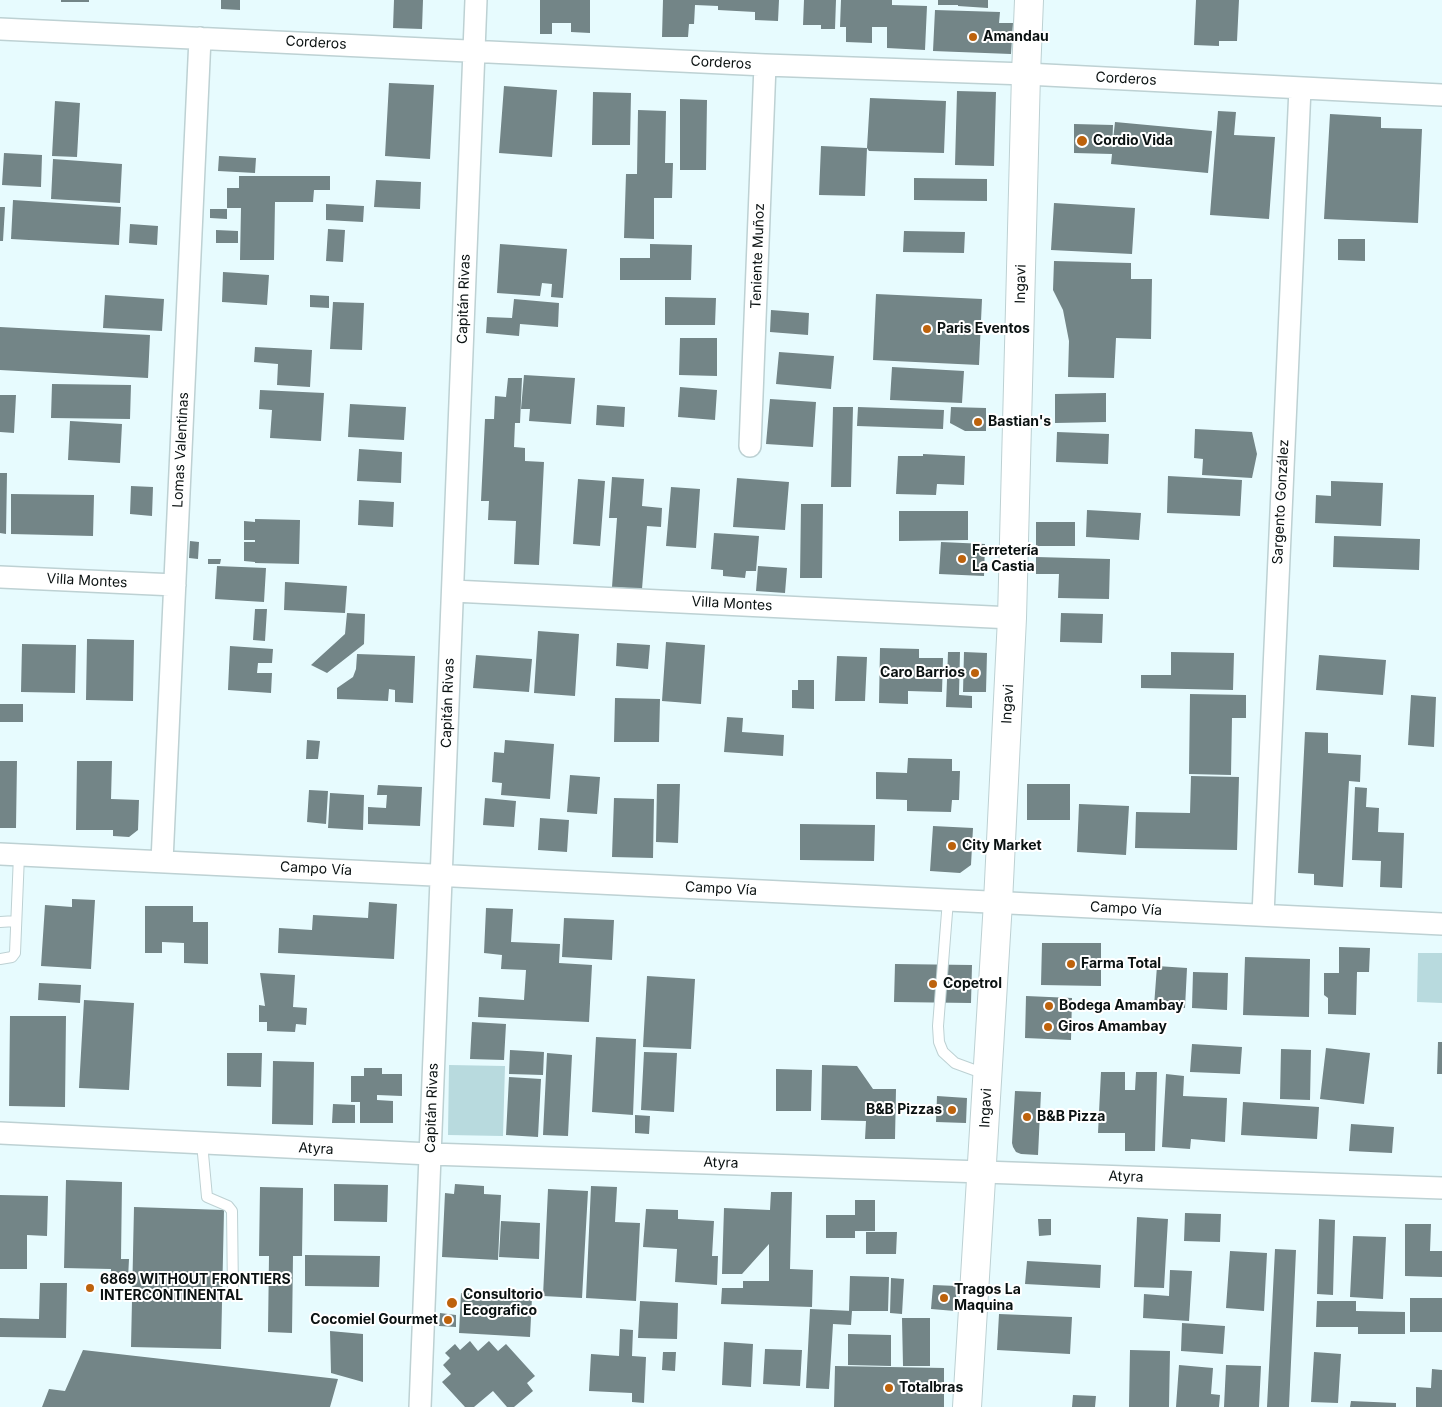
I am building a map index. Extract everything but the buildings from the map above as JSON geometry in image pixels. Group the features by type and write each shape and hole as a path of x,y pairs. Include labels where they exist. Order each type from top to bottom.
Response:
{"main road":[{"name":"Ingavi","path":"967,1407 983,1172 1012,618 1029,0"}],"street":[{"name":"Capitán Rivas","path":"420,1407 476,0"},
{"name":"Corderos","path":"0,29 765,66 1026,74 1442,94"},
{"name":"Lomas Valentinas","path":"162,861 200,38"},
{"name":"Teniente Muñoz","path":"750,446 765,66"},
{"name":"Sargento González","path":"1263,915 1300,88"},
{"name":"Villa Montes","path":"0,577 175,585"},
{"name":"Villa Montes","path":"453,591 1012,618"},
{"name":"Campo Vía","path":"9,854 1442,924"},
{"name":"Atyra","path":"0,1133 430,1154 1442,1188"}],"lane":[{"path":"0,959 12,957 15,953 16,921 9,854"},
{"path":"948,900 938,1026 939,1042 943,1052 954,1063 988,1075"},
{"path":"0,922 16,921"},
{"path":"202,1143 207,1197 228,1206 232,1211 233,1294"}],"shaded area":[{"path":"1418,953 1442,953 1442,1003 1417,1002"},
{"path":"449,1065 505,1066 503,1136 448,1135"}],"place":[{"name":"Amandau","path":"973,37"},
{"name":"Cordio Vida","path":"1082,141"},
{"name":"Paris Eventos","path":"927,329"},
{"name":"Bastian's","path":"978,422"},
{"name":"Ferretería La Castia","path":"962,559"},
{"name":"Caro Barrios","path":"975,673"},
{"name":"City Market","path":"952,846"},
{"name":"Farma Total","path":"1071,964"},
{"name":"Copetrol","path":"933,984"},
{"name":"Bodega Amambay","path":"1049,1006"},
{"name":"Giros Amambay","path":"1048,1027"},
{"name":"B&B Pizzas","path":"952,1110"},
{"name":"B&B Pizza","path":"1027,1117"},
{"name":"6869 WITHOUT FRONTIERS INTERCONTINENTAL","path":"90,1288"},
{"name":"Tragos La Maquina","path":"944,1298"},
{"name":"Consultorio Ecografico","path":"452,1303"},
{"name":"Cocomiel Gourmet","path":"448,1320"},
{"name":"Totalbras","path":"889,1388"}]}
